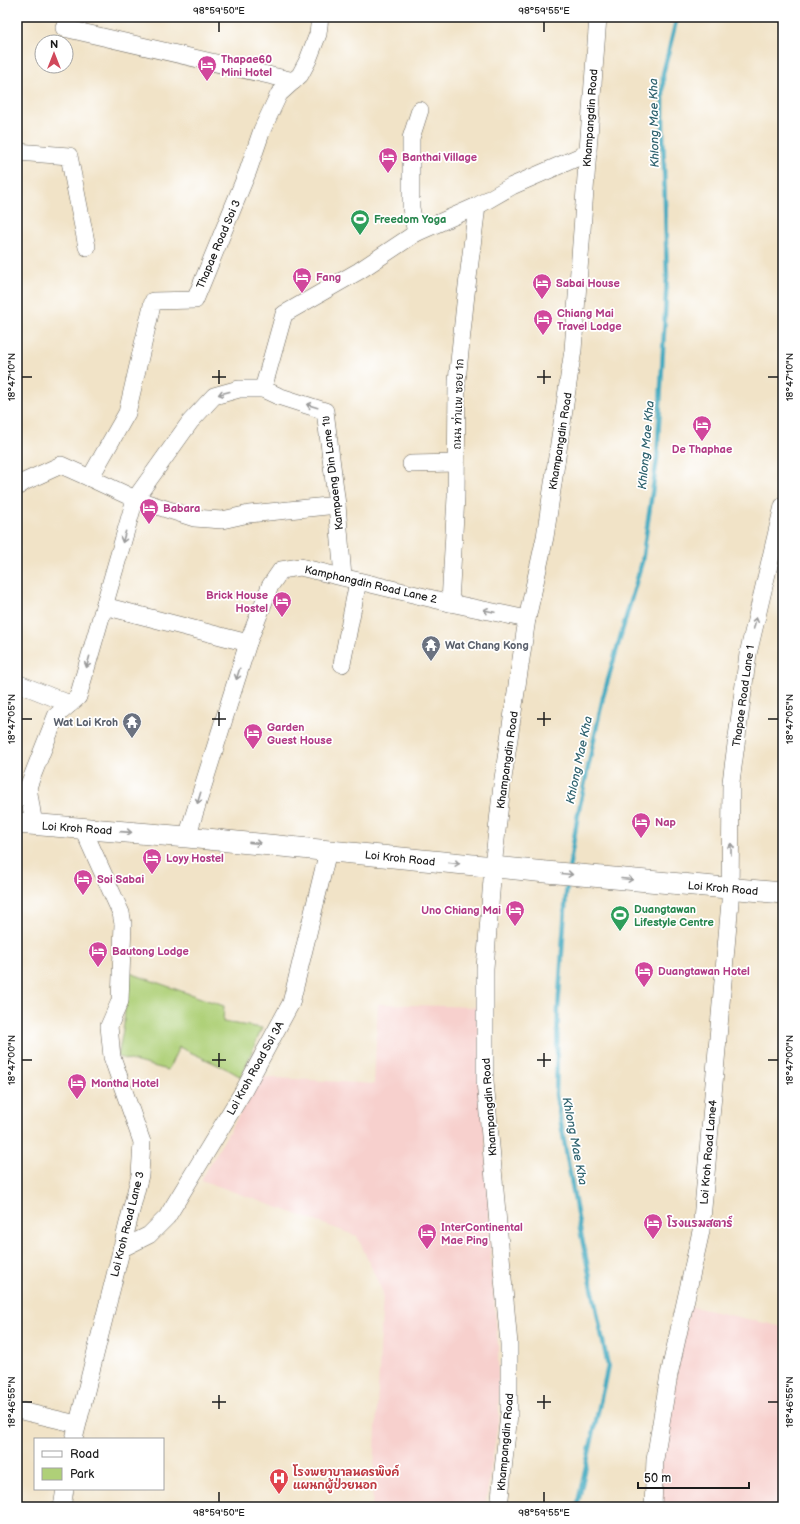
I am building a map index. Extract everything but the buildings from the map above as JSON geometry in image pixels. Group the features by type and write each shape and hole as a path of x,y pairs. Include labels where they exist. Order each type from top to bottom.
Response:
{"street":[{"name":"Thapae Road Soi 3","path":"90,478 127,413 153,302 195,300 248,171 262,130 280,94 300,76 318,34 320,17"},
{"name":"Khampangdin Road","path":"499,1507 509,1414 509,1344 485,1081 485,968 493,867 502,785 527,620 545,537 573,350 598,17"},
{"path":"64,28 294,81"},
{"path":"416,233 411,208 411,138 420,110"},
{"path":"17,152 69,156 87,247"},
{"path":"26,824 28,787 56,716 78,697 135,500 190,422 214,396 239,389 263,389 284,314 359,272 416,233 477,206 512,186 588,153"},
{"name":"ถนน ท่าแพ ซอย 1ก","path":"450,603 456,497 457,381 477,206"},
{"name":"Kampaeng Din Lane 1ข","path":"263,389 278,396 325,411 337,505 351,579 342,664"},
{"path":"411,464 456,463"},
{"path":"17,486 26,480 61,465 135,500 194,518 222,520 250,514 337,505"},
{"name":"Thapae Road Lane 1","path":"731,888 731,782 747,661 783,506"},
{"name":"Kamphangdin Road Lane 2","path":"187,837 248,643 270,586 281,570 300,567 527,620"},
{"path":"104,606 248,643"},
{"path":"17,683 70,704"},
{"path":"17,800 28,787"},
{"name":"Loi Kroh Road","path":"26,824 187,837 588,876 783,893"},
{"name":"Loi Kroh Road Lane 3","path":"76,1431 140,1175 142,1142 112,1058 109,1026 120,1001 123,924 121,913 83,829"},
{"name":"Loi Kroh Road Soi 3A","path":"121,1249 149,1235 168,1217 244,1090 291,1003 328,851"},
{"name":"Loi Kroh Road Lane4","path":"653,1507 655,1459 669,1375 701,1231 731,888"},
{"path":"17,1410 76,1431"},
{"path":"62,1507 65,1490"}],"shaded area":[{"name":"InterContinental Mae Ping","path":"378,1004 478,1007 491,1267 498,1345 499,1416 485,1507 372,1507 383,1293 357,1236 201,1180 261,1077 374,1084"},
{"path":"689,1306 783,1327 783,1507 657,1507 660,1456"}],"green space":[{"path":"127,972 224,1006 223,1022 262,1028 241,1077 179,1047 168,1070 118,1057 124,1024"}],"waterway":[{"name":"Khlong Mae Kha","path":"569,869 578,814 603,697 642,562 657,459 667,277 663,74 677,17"},
{"name":"Khlong Mae Kha","path":"568,879 558,1009 556,1095 579,1224 608,1366 577,1507"}],"place":[{"name":"Thapae60 Mini Hotel","path":"207,82"},
{"name":"Banthai Village","path":"388,174"},
{"name":"Freedom Yoga","path":"360,236"},
{"name":"Fang","path":"302,294"},
{"name":"Sabai House","path":"542,300"},
{"name":"Chiang Mai Travel Lodge","path":"543,336"},
{"name":"De Thaphae","path":"702,442"},
{"name":"Babara","path":"149,525"},
{"name":"Brick House Hostel","path":"282,618"},
{"name":"Wat Chang Kong","path":"431,662"},
{"name":"Wat Loi Kroh","path":"132,739"},
{"name":"Garden Guest House","path":"253,750"},
{"name":"Nap","path":"641,839"},
{"name":"Loyy Hostel","path":"152,875"},
{"name":"Soi Sabai","path":"83,896"},
{"name":"Uno Chiang Mai","path":"515,927"},
{"name":"Duangtawan Lifestyle Centre","path":"620,932"},
{"name":"Bautong Lodge","path":"98,968"},
{"name":"Duangtawan Hotel","path":"644,988"},
{"name":"Montha Hotel","path":"77,1100"},
{"name":"โรงแรมสตาร์","path":"653,1240"},
{"name":"InterContinental Mae Ping","path":"427,1250"},
{"name":"โรงพยาบาลนครพิงค์ แผนกผู้ป่วยนอก","path":"279,1495"}]}
